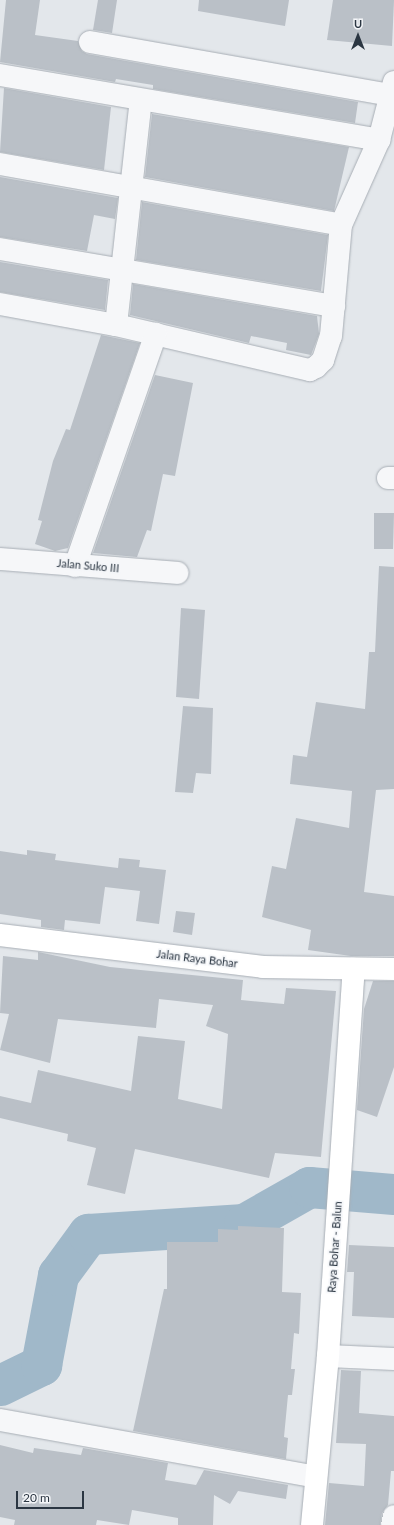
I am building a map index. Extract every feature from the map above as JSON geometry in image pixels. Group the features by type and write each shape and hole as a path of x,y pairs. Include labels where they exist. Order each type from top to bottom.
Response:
{"street":[{"path":"0,304 116,325 310,370 323,360 331,336 341,225 379,140 392,89 90,42"},
{"path":"0,75 379,140"},
{"path":"116,325 141,100"},
{"path":"0,164 341,225"},
{"path":"0,248 334,306"},
{"path":"75,566 156,334"},
{"name":"Jalan Suko III","path":"0,559 177,573"},
{"name":"Jalan Raya Bohar","path":"0,935 263,967 394,969"},
{"name":"Raya Bohar - Balun","path":"312,1525 328,1356 340,1155 354,969"},
{"path":"328,1356 394,1359"},
{"path":"0,1420 316,1478"},
{"path":"392,1525 394,1516"}],"building":[{"path":"6,0 40,0 35,35 78,41 82,51 87,54 358,102 355,123 153,89 153,85 116,79 115,82 0,62"},
{"path":"98,0 117,0 112,33 93,30"},
{"path":"199,0 289,0 285,26 198,11"},
{"path":"333,0 394,0 392,46 327,40"},
{"path":"4,88 111,107 104,170 0,152"},
{"path":"152,114 349,147 334,211 145,177"},
{"path":"0,177 118,198 115,219 94,215 87,251 0,237"},
{"path":"142,202 328,235 321,291 136,260"},
{"path":"0,262 108,280 105,310 0,292"},
{"path":"133,284 317,316 319,334 311,355 286,350 287,343 251,336 249,343 130,315"},
{"path":"101,335 140,343 68,548 55,551 35,544 42,521 38,520 53,461 66,429 70,430"},
{"path":"155,375 193,383 175,476 163,474 151,531 147,530 137,557 93,553"},
{"path":"374,513 394,513 393,549 374,549"},
{"path":"379,566 394,567 394,789 376,790 364,892 394,896 394,956 351,956 308,950 311,930 262,917 272,866 286,869 296,818 349,828 352,791 290,784 293,755 307,757 316,702 365,709 369,652 375,652"},
{"path":"181,608 205,610 199,699 176,697"},
{"path":"183,706 213,708 211,774 196,773 193,793 175,792"},
{"path":"27,850 56,854 55,860 118,868 119,858 140,860 139,867 166,870 159,924 136,921 140,891 105,887 100,924 65,920 64,930 41,927 41,920 0,914 0,851 27,855"},
{"path":"176,911 195,913 192,935 173,932"},
{"path":"38,952 110,967 243,980 241,1000 284,1004 286,988 336,991 321,1157 275,1153 269,1178 135,1149 125,1194 87,1185 96,1148 67,1141 68,1134 0,1118 0,1096 31,1103 38,1070 131,1091 138,1036 185,1041 178,1099 222,1109 228,1034 206,1026 213,1005 159,999 156,1028 58,1019 50,1063 0,1050 9,1014 0,1013 3,956 38,960"},
{"path":"373,981 394,981 394,1067 377,1117 357,1110 364,1009"},
{"path":"238,1226 284,1228 282,1292 301,1293 299,1334 294,1333 291,1369 295,1369 292,1395 288,1395 284,1437 288,1438 286,1459 133,1431 164,1289 167,1289 167,1242 218,1242 218,1229 238,1230"},
{"path":"349,1245 394,1247 394,1318 352,1316 354,1272 347,1272"},
{"path":"341,1370 361,1371 359,1413 394,1416 394,1471 391,1471 388,1505 382,1513 380,1525 325,1525 329,1483 364,1486 366,1444 336,1443"},
{"path":"0,1445 33,1453 34,1448 81,1455 83,1448 168,1463 165,1480 196,1485 204,1470 288,1485 286,1499 238,1491 230,1504 214,1495 213,1525 178,1525 178,1518 132,1510 129,1525 97,1520 96,1525 14,1525 15,1520 0,1517"}],"waterway":[{"path":"0,1385 41,1365 58,1275 88,1234 244,1224 309,1187 394,1194"}]}
